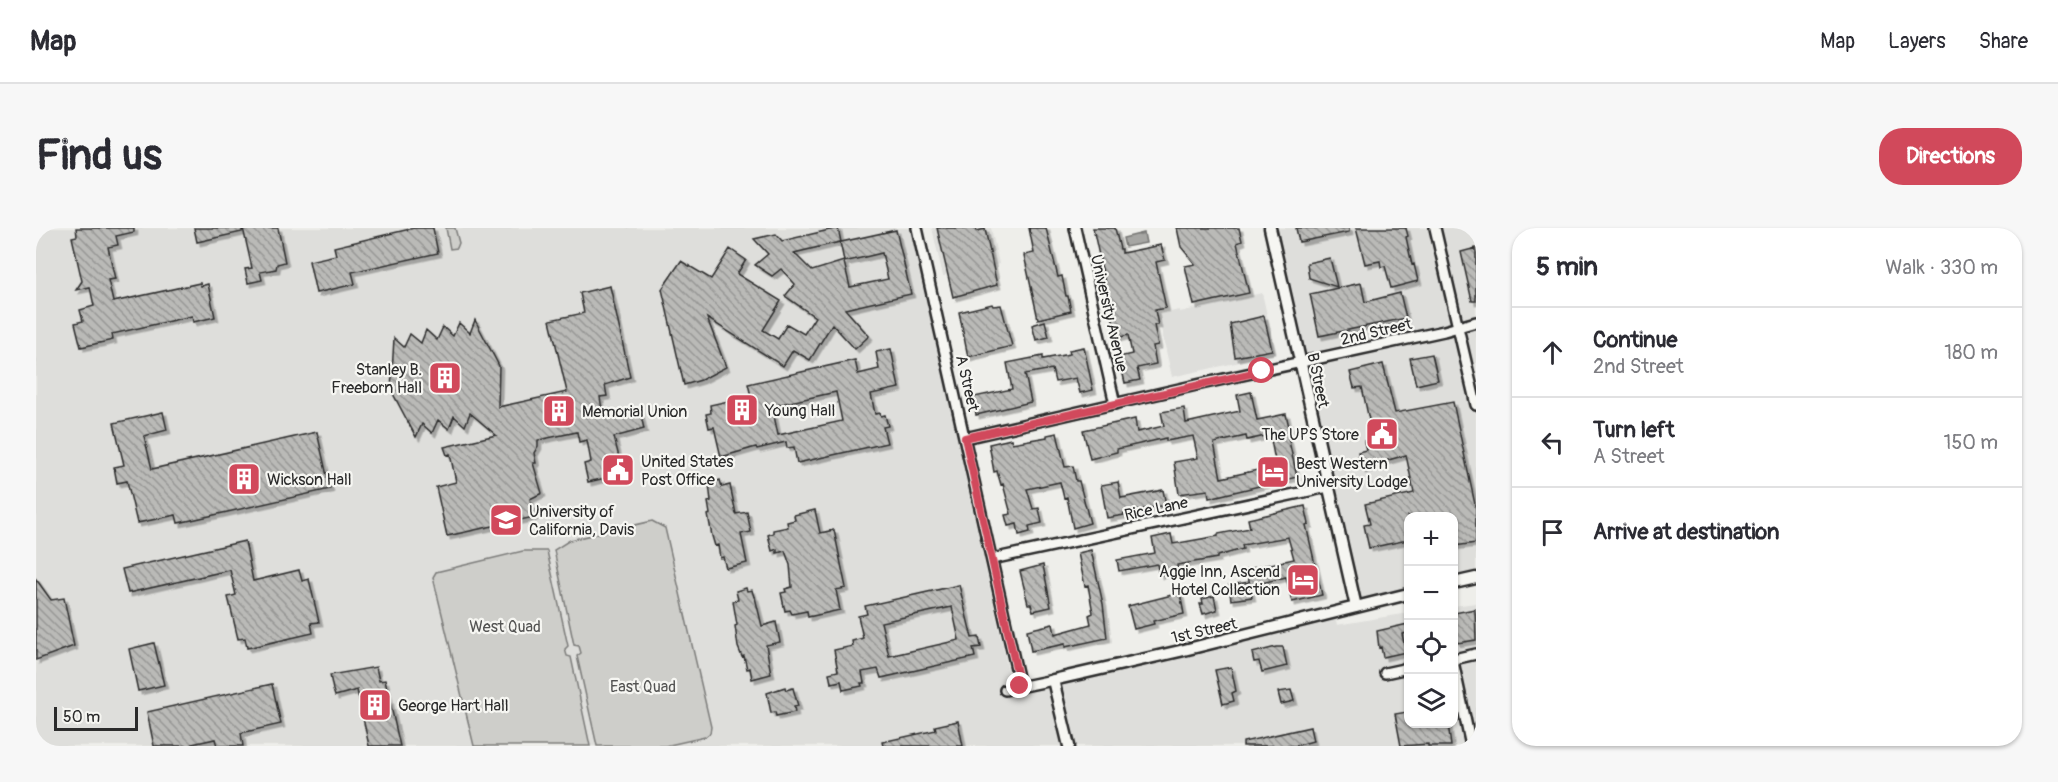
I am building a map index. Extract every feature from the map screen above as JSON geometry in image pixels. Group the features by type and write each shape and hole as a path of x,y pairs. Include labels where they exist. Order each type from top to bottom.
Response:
{"street":[{"name":"A Street","path":"917,228 1020,686"},
{"name":"University Avenue","path":"1075,228 1115,404"},
{"name":"B Street","path":"1270,228 1356,608"},
{"path":"1435,228 1476,405"},
{"name":"2nd Street","path":"965,438 1476,322"},
{"name":"Rice Lane","path":"992,559 1328,487"},
{"path":"1458,582 1476,578"},
{"name":"1st Street","path":"1005,690 1180,651 1404,595"},
{"path":"1458,658 1476,654"},
{"path":"1385,674 1404,670"},
{"path":"1456,674 1471,746"},
{"path":"1053,680 1069,746"}],"shaded area":[{"name":"University of California, Davis","path":"36,228 915,228 962,436 957,438 1011,683 1334,611 1337,625 1404,614 1404,728 1458,728 1458,605 1476,603 1476,746 36,746"},
{"path":"932,228 991,228 999,264 943,276"},
{"path":"1271,228 1476,228 1476,579 1458,583 1458,512 1404,512 1404,596 1356,607"},
{"path":"1262,293 1276,354 1172,377 1158,315"}],"green space":[{"path":"446,228 455,228 459,243 457,248 450,249"},
{"name":"East Quad","path":"652,521 665,528 711,727 710,733 705,737 665,746 597,746 577,656 581,653 579,646 574,645 554,550 570,540"},
{"name":"West Quad","path":"523,551 547,551 568,646 565,649 567,656 571,657 590,746 474,746 433,577 436,572"}],"water":[{"path":"1144,233 1146,243 1125,247 1123,238"}],"building":[{"path":"76,228 134,228 134,232 116,236 118,245 108,247 115,279 108,280 113,302 200,283 201,286 208,284 215,317 193,322 192,316 112,334 113,340 81,347 75,323 83,321 80,310 94,306 90,287 76,290 82,281 72,237 77,236"},
{"path":"194,228 242,228 242,232 197,242"},
{"path":"243,228 278,228 285,262 277,264 276,269 260,272 262,280 248,283 245,269 252,268"},
{"path":"414,228 433,228 438,253 352,272 355,284 316,293 309,261 336,255 334,247"},
{"path":"838,228 841,242 896,230 911,294 845,309 869,336 855,349 832,324 810,360 793,350 783,366 707,318 726,367 701,380 684,385 662,289 681,261 711,279 730,249 746,260 737,274 781,301 763,330 778,339 787,324 804,334 815,317 785,296 795,284 781,269 772,276 755,265 768,254 754,239 776,234 782,241","holes":["840,242 844,261 812,271 794,253","882,253 888,279 850,287 844,262"]},
{"path":"937,228 976,228 977,231 985,229 997,285 953,297"},
{"path":"1029,228 1046,228 1058,277 1062,276 1071,311 1038,319 1024,255 1034,253"},
{"path":"1093,228 1115,228 1122,253 1161,245 1165,260 1156,262 1166,308 1155,310 1158,325 1154,325 1158,345 1153,346 1156,364 1137,368 1140,380 1125,383 1119,357 1132,354 1128,335 1117,338"},
{"path":"1177,228 1239,228 1242,241 1237,243 1249,293 1194,305 1185,266 1195,264 1181,247"},
{"path":"1296,228 1349,228 1349,232 1299,242"},
{"path":"1356,228 1406,228 1412,265 1414,264 1418,281 1391,288 1385,266 1381,267 1380,261 1365,264"},
{"path":"1476,248 1476,301 1472,301 1461,252"},
{"path":"1330,258 1337,287 1309,278 1307,263"},
{"path":"1361,283 1365,302 1400,293 1406,318 1319,336 1310,294"},
{"name":"Memorial Union","path":"610,286 630,377 605,385 607,396 600,397 603,416 612,414 612,418 640,411 644,429 614,437 623,474 588,482 584,464 591,462 587,440 579,442 577,432 538,440 534,453 536,463 533,463 542,493 530,499 534,517 447,536 436,487 456,482 450,454 447,455 444,447 496,435 470,413 465,426 454,416 449,429 438,420 432,433 422,424 416,437 391,390 394,338 404,347 410,334 421,343 426,330 437,340 443,327 453,336 459,323 470,333 475,320 499,366 498,407 567,392 550,320 584,313 580,293"},
{"path":"992,304 993,306 1001,305 1012,346 968,357 959,312"},
{"path":"1264,316 1272,350 1235,357 1230,324"},
{"path":"1045,321 1049,337 1036,340 1032,325"},
{"path":"1084,347 1093,390 1080,393 1076,378 1055,382 1052,369 1025,374 1031,402 976,415 974,397 1012,389 1007,363 1043,356 1043,359 1070,354 1069,350"},
{"name":"Young Hall","path":"891,349 899,388 871,394 875,414 885,415 888,426 883,427 887,443 797,463 794,447 787,448 786,442 757,449 756,447 721,457 714,427 709,428 706,414 711,413 710,405 751,396 748,384 855,360 858,374 879,369 876,352","holes":["836,392 842,421 778,435 772,406"]},
{"path":"1432,354 1438,380 1416,385 1410,358"},
{"path":"1383,364 1395,413 1453,402 1476,509 1476,543 1458,545 1458,512 1404,512 1404,541 1369,548 1364,525 1370,524 1365,504 1414,493 1406,455 1371,465 1372,467 1362,470 1358,452 1366,450 1364,441 1373,439 1362,387 1354,388 1350,372"},
{"path":"1251,392 1257,420 1286,414 1290,431 1287,432 1297,477 1209,498 1208,490 1179,494 1174,462 1198,458 1193,436 1166,441 1166,438 1117,449 1117,452 1090,459 1083,430 1135,419 1137,432 1164,426 1161,412 1184,408 1186,423 1240,411 1237,395","holes":["1270,435 1276,466 1221,478 1214,443 1246,436 1247,440"]},
{"name":"Wickson Hall","path":"163,412 167,430 144,436 152,469 317,432 330,489 178,523 176,515 137,523 127,481 117,483 114,467 124,465 114,423"},
{"path":"1057,433 1065,467 1073,466 1090,523 1073,528 1067,497 1064,498 1060,482 1027,489 1033,509 1039,508 1042,523 1029,526 1030,532 1019,535 1017,524 1008,526 1005,515 1011,514 1003,484 1001,485 997,471 994,472 989,444 1011,439 1012,443"},
{"path":"720,480 722,487 730,485 736,514 747,512 751,532 741,534 747,563 726,568 723,557 720,558 718,545 715,546 708,515 710,514 708,502 711,501 709,484"},
{"path":"1118,482 1121,498 1163,490 1166,505 1107,518 1101,485"},
{"path":"1305,506 1309,524 1306,525 1322,595 1292,602 1286,577 1250,586 1247,569 1294,559 1288,537 1242,545 1243,549 1217,556 1217,558 1177,565 1178,571 1159,575 1157,564 1119,571 1117,560 1155,553 1152,538 1171,534 1173,544 1218,536 1218,534 1250,528 1248,519"},
{"path":"815,510 820,533 834,530 846,588 836,590 840,610 808,617 807,611 792,614 790,610 785,611 781,593 792,587 790,565 785,551 777,553 777,549 772,551 768,535 773,533 773,530 788,527 787,522 795,520 794,515"},
{"path":"245,541 253,581 299,570 302,581 309,579 319,622 311,623 313,633 247,648 245,638 238,639 228,597 236,595 230,570 128,593 122,569"},
{"path":"1091,550 1103,604 1107,638 1031,651 1027,630 1053,624 1055,634 1091,624 1089,615 1093,613 1088,585 1085,586 1078,553"},
{"path":"1043,565 1051,607 1033,611 1031,604 1028,604 1020,571"},
{"path":"36,579 51,600 64,598 74,646 36,660"},
{"path":"1249,582 1252,597 1231,600 1229,585"},
{"path":"959,585 972,638 979,637 981,647 973,648 975,657 881,678 878,669 862,672 864,683 861,683 862,686 843,690 841,681 831,683 829,673 838,671 834,650 853,646 852,641 863,638 858,616 867,614 865,606","holes":["952,607 959,640 889,656 881,622"]},
{"path":"746,588 747,591 752,590 755,597 762,626 776,622 780,642 766,645 771,674 752,679 750,668 747,669 744,656 742,657 738,647 733,601 738,600 736,591"},
{"path":"1180,593 1184,614 1153,621 1154,624 1134,629 1128,606"},
{"path":"1214,596 1217,610 1203,614 1200,604 1203,604 1202,599"},
{"path":"1475,609 1476,640 1458,643 1458,612"},
{"path":"1404,625 1404,634 1402,634 1404,652 1383,657 1381,647 1379,648 1377,631"},
{"path":"154,643 164,685 138,691 129,649"},
{"path":"1283,647 1287,666 1262,672 1259,661 1254,662 1252,653"},
{"name":"George Hart Hall","path":"376,667 379,681 385,680 400,746 369,746 357,690 335,696 333,690 330,675"},
{"path":"1231,667 1236,691 1232,693 1234,701 1223,704 1215,670"},
{"path":"272,684 281,724 241,733 243,746 217,746 215,739 192,744 193,746 154,746 147,712"},
{"path":"785,687 786,690 793,688 798,706 794,707 795,712 776,716 775,712 771,713 767,693"},
{"path":"1291,690 1294,701 1281,704 1278,692"},
{"path":"1404,712 1404,728 1449,728 1451,746 1428,746 1428,744 1401,746 1395,714"},
{"path":"958,721 963,746 883,746 882,742 936,730 935,726"},
{"path":"1310,727 1313,741 1295,746 1243,746 1243,742"}],"place":[{"name":"Stanley B. Freeborn Hall","path":"445,378"},
{"name":"Young Hall","path":"742,410"},
{"name":"Memorial Union","path":"559,411"},
{"name":"The UPS Store","path":"1382,434"},
{"name":"United States Post Office","path":"618,470"},
{"name":"Best Western University Lodge","path":"1273,472"},
{"name":"Wickson Hall","path":"244,479"},
{"name":"University of California, Davis","path":"506,520"},
{"name":"Aggie Inn, Ascend Hotel Collection","path":"1303,580"},
{"name":"George Hart Hall","path":"375,705"}],"route":[{"path":"1020,686 965,438 1262,371"}]}
